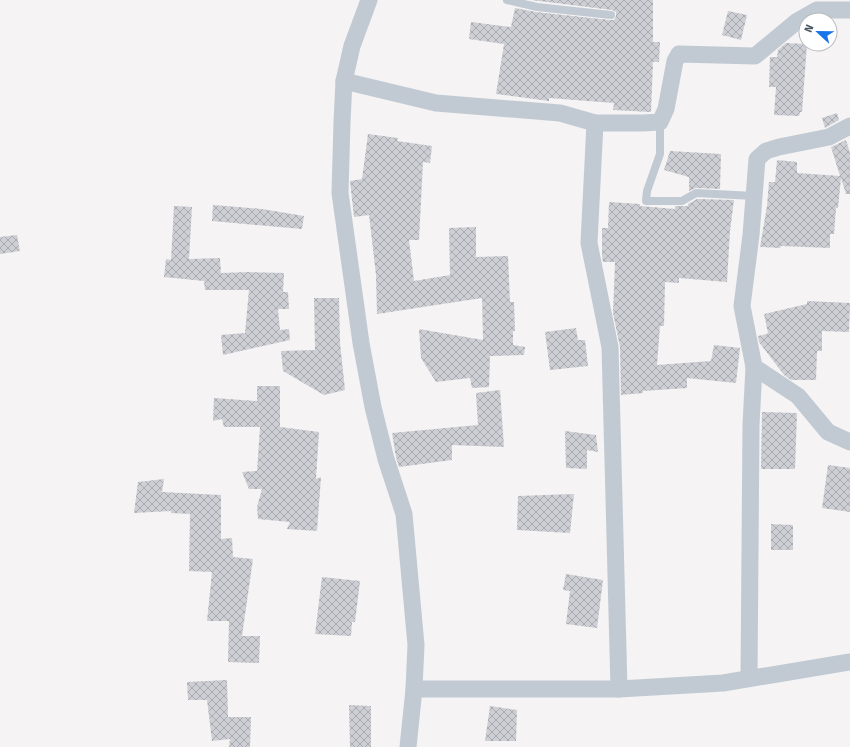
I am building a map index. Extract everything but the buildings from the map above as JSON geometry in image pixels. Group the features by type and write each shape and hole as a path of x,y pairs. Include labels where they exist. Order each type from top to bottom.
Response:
{"street":[{"path":"369,0 352,46 344,81 340,193 361,344 373,407 386,459 404,514 416,645 414,689 408,747"},
{"path":"344,81 436,103 560,113 595,123 660,122 666,109 675,61 679,54 755,56 796,22 817,10 850,10"},
{"path":"595,123 589,243 610,348 619,689"},
{"path":"749,678 754,367 742,306 751,235 757,159 766,151 829,137 850,126"},
{"path":"754,367 798,396 828,432 850,442"},
{"path":"414,689 619,689 723,683 850,662"}],"lane":[{"path":"507,0 538,7 611,15"},
{"path":"660,122 660,154 647,191 646,201 682,201 696,193 754,196"}]}
